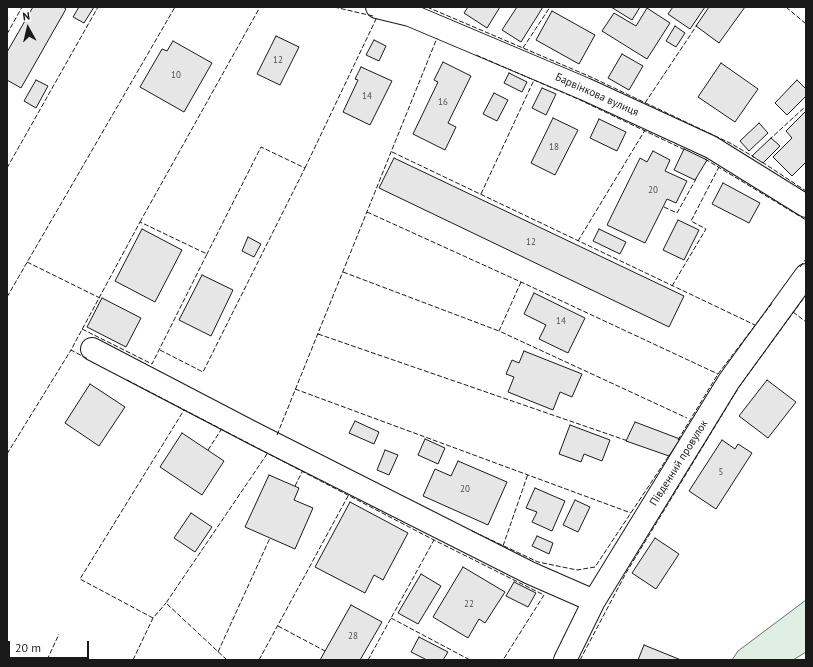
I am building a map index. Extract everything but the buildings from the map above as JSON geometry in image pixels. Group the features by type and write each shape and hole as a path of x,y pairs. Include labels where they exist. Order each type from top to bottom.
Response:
{"street":[{"name":"Барвінкова вулиця","path":"377,7 410,15 585,89 711,147 806,206"},
{"name":"Південний провулок","path":"565,660 594,601 729,381 806,275"},
{"path":"92,350 252,433 523,569 594,601"}],"green space":[{"path":"806,600 806,652 793,660 732,660 738,651"}],"fence":[{"path":"7,34 22,7"},
{"path":"7,168 98,7"},
{"path":"7,297 175,7"},
{"path":"140,222 260,7"},
{"path":"334,7 373,16"},
{"path":"427,7 591,77 730,143 754,157"},
{"path":"523,48 550,7"},
{"path":"786,7 806,24"},
{"path":"305,168 377,17"},
{"path":"645,103 697,25"},
{"path":"277,435 437,38"},
{"path":"476,55 578,99 685,150"},
{"path":"481,194 534,80"},
{"path":"769,140 806,106"},
{"path":"578,241 645,130"},
{"path":"160,350 203,372 305,168 261,147 207,254"},
{"path":"392,152 755,325"},
{"path":"705,159 806,220"},
{"path":"762,162 806,191"},
{"path":"672,286 706,229 691,221 719,167"},
{"path":"664,207 677,213 696,179"},
{"path":"367,212 718,374"},
{"path":"82,329 152,364 207,254 140,222 71,350 88,359"},
{"path":"800,267 806,259"},
{"path":"27,262 100,298"},
{"path":"343,272 499,331"},
{"path":"521,282 499,331 687,418"},
{"path":"580,660 626,573 739,387 806,295"},
{"path":"678,440 718,374 773,302"},
{"path":"793,312 806,322"},
{"path":"318,334 628,441"},
{"path":"7,454 71,350"},
{"path":"127,380 434,540 544,595 503,660"},
{"path":"295,389 631,513"},
{"path":"153,618 80,579 184,410"},
{"path":"208,450 221,430"},
{"path":"227,660 166,603 267,454"},
{"path":"472,531 538,562 577,570 595,567 670,454"},
{"path":"295,486 302,472"},
{"path":"503,546 528,474"},
{"path":"259,660 348,496"},
{"path":"218,652 270,538"},
{"path":"368,660 434,540"},
{"path":"133,660 153,618 166,603"},
{"path":"391,618 470,660"},
{"path":"278,626 325,651"},
{"path":"47,660 59,634"}]}
